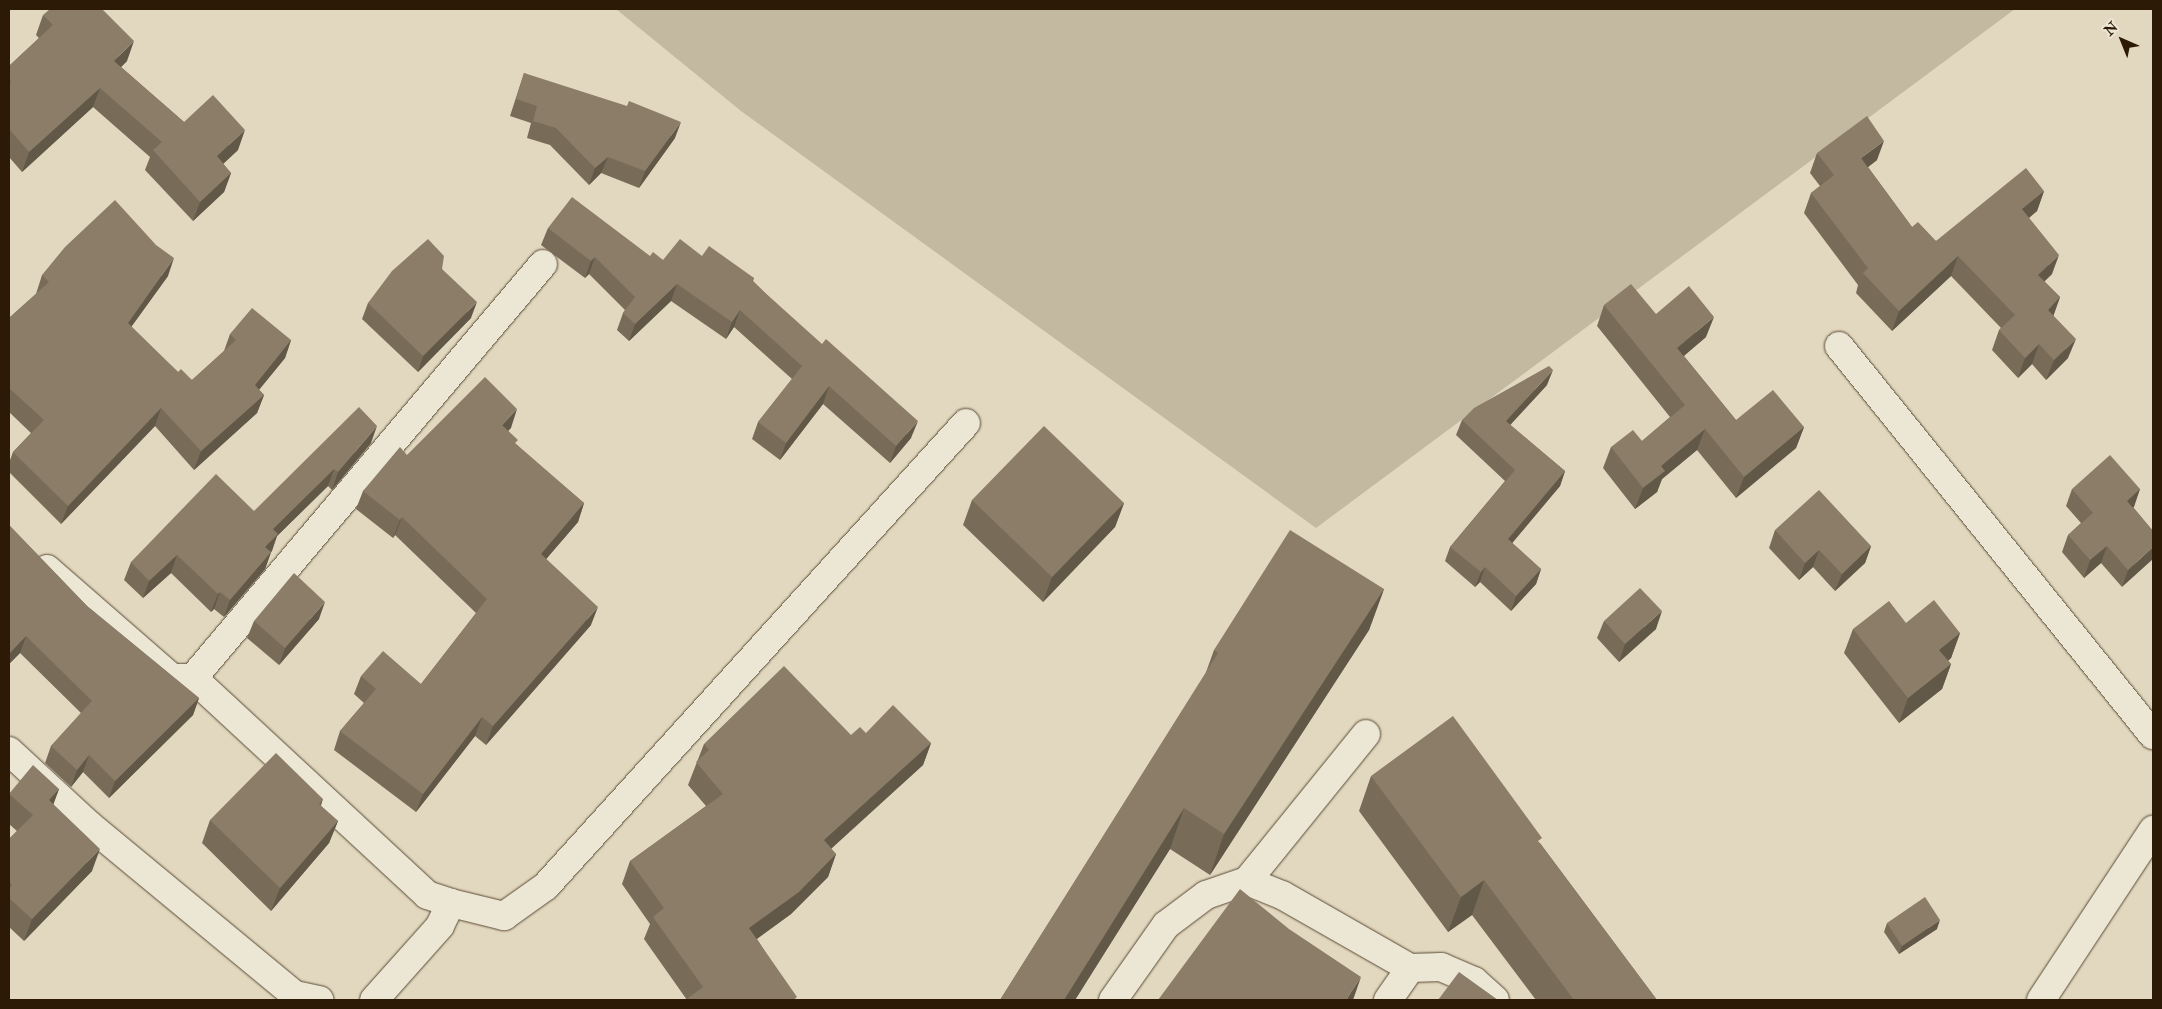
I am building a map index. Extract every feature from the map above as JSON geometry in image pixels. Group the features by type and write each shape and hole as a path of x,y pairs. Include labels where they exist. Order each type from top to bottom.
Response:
{"street":[{"path":"193,678 543,264"},
{"path":"1839,346 2153,735"},
{"path":"39,562 172,678 193,678 427,895 504,916 546,886 966,423"},
{"path":"1113,1000 1166,925 1206,895 1247,881 1366,734"},
{"path":"9,751 88,824 295,995 319,1000"},
{"path":"2041,1000 2153,830"},
{"path":"1247,881 1282,894 1410,968 1440,967 1474,981 1495,1000"},
{"path":"374,1000 440,926 451,903"},
{"path":"1388,1000 1410,968"}],"shaded area":[{"path":"616,9 2015,9 1316,528 741,111"}],"building":[{"path":"50,9 102,9 134,41 114,61 184,122 213,95 245,130 217,156 231,173 200,202 153,150 162,142 100,88 29,152 9,129 9,83 11,81 9,78 9,66 53,25 43,15"},
{"path":"524,73 627,106 629,101 681,122 645,171 608,157 595,168 556,128 533,121 537,106 516,99"},
{"path":"1867,116 1884,141 1861,158 1912,227 1918,222 1936,241 2026,168 2044,191 2022,209 2059,255 2038,275 2060,297 2048,310 2076,339 2054,360 2039,344 2025,358 1999,330 2015,315 1958,256 1899,311 1863,273 1868,268 1811,193 1834,175 1817,153"},
{"path":"572,197 650,256 653,252 663,260 680,239 702,256 709,246 754,278 752,281 822,344 826,339 918,421 896,446 829,386 786,443 758,422 802,366 740,310 732,322 677,284 635,324 623,313 635,297 595,257 591,261 548,228"},
{"path":"115,200 156,245 174,258 128,323 178,372 181,369 192,380 236,340 230,334 252,308 291,340 255,385 264,395 201,451 161,408 68,506 13,452 44,420 9,388 9,318 49,282 42,275 65,247"},
{"path":"428,239 444,256 442,269 477,302 423,356 368,303 392,271"},
{"path":"1631,284 1656,314 1689,286 1714,317 1677,348 1736,420 1773,390 1804,427 1744,477 1705,429 1661,466 1665,471 1643,488 1611,447 1633,430 1642,441 1685,405 1604,305"},
{"path":"1549,366 1553,370 1506,421 1565,471 1508,539 1541,569 1516,596 1485,567 1481,572 1450,547 1515,470 1462,420 1474,408"},
{"path":"485,377 517,409 502,425 518,440 515,443 584,503 541,554 598,607 493,726 482,717 423,794 340,731 376,689 361,676 383,651 421,684 487,599 402,517 400,520 363,491 400,447 407,455"},
{"path":"359,407 377,426 338,472 334,469 273,529 278,534 265,547 271,552 230,600 220,592 218,594 177,555 149,581 131,562 216,474 254,511"},
{"path":"1044,426 1124,503 1052,577 972,500"},
{"path":"2110,455 2140,489 2127,501 2153,531 2153,547 2128,570 2107,546 2090,560 2068,535 2093,513 2072,489"},
{"path":"1819,490 1871,546 1842,574 1819,550 1805,563 1775,530"},
{"path":"9,525 87,606 199,698 115,781 89,755 77,770 51,746 92,701 26,636 9,654"},
{"path":"1290,530 1384,589 1224,834 1184,808 1064,1000 1000,1000 1218,653 1214,650"},
{"path":"294,573 325,602 285,648 254,621"},
{"path":"1640,588 1662,611 1625,644 1604,621"},
{"path":"1934,600 1960,633 1939,650 1951,664 1908,698 1853,629 1889,601 1906,623"},
{"path":"784,666 851,735 860,727 866,733 893,705 931,743 824,840 836,854 799,892 749,928 797,997 793,1000 690,1000 688,998 703,987 653,917 664,908 630,861 723,794 696,762 709,750 704,744"},
{"path":"1453,716 1542,838 1538,841 1657,1000 1574,1000 1484,880 1461,897 1371,776"},
{"path":"276,753 323,799 319,804 338,821 280,888 210,820"},
{"path":"33,765 59,789 49,800 100,849 32,919 9,898 9,889 12,885 9,881 9,839 33,815 9,794"},
{"path":"1240,889 1289,929 1361,977 1346,1000 1158,1000"},
{"path":"1925,897 1940,920 1902,946 1887,923"},
{"path":"1459,972 1498,1000 1438,1000"}]}
